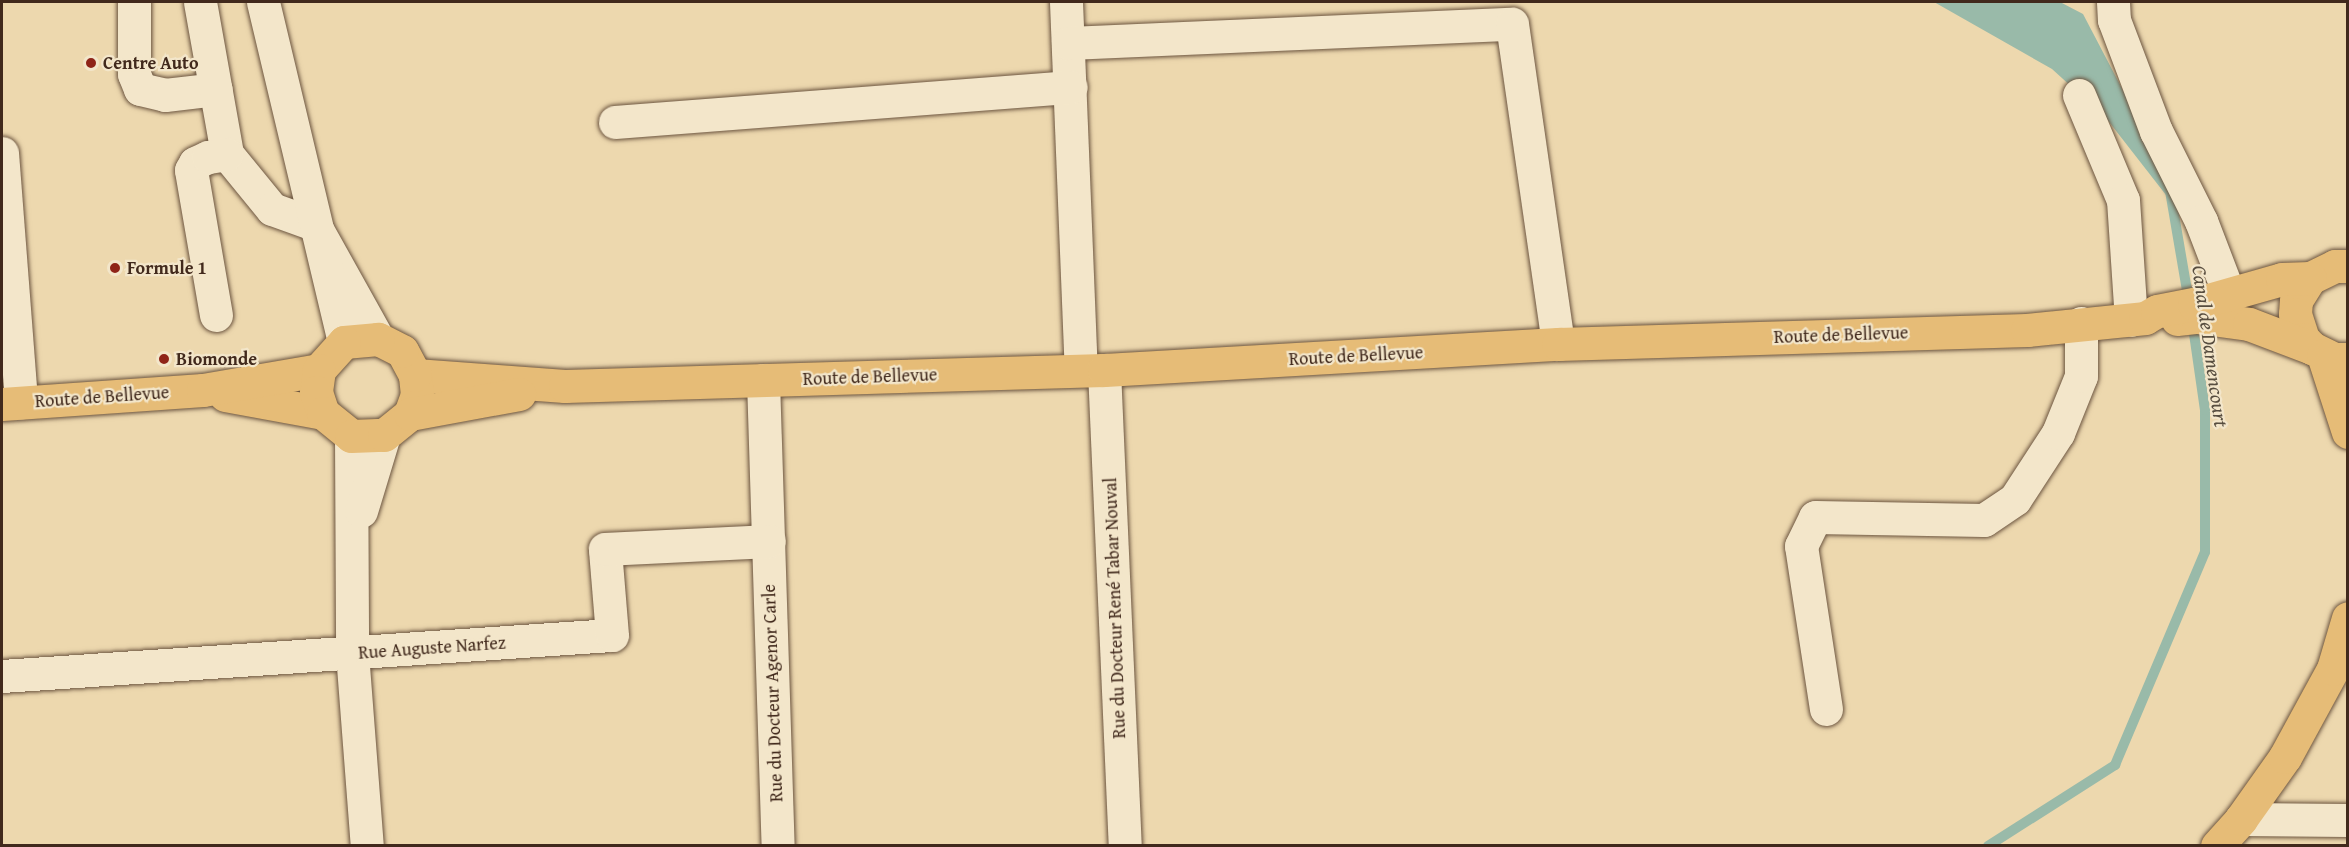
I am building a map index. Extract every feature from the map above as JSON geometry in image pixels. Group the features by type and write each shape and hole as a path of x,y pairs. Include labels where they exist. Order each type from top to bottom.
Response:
{"main road":[{"name":"Route de Bellevue","path":"416,375 565,386 1093,370 1558,344 2026,330 2195,310 2229,294 2335,267"},
{"path":"2335,267 2296,300 2295,314 2303,339 2327,354 2348,432"},
{"name":"Route de Bellevue","path":"2195,310 2249,324 2327,354"},
{"path":"323,413 316,392 319,370 344,342 378,339 402,351 416,375 417,395 410,414"},
{"name":"Route de Bellevue","path":"11,403 203,390 319,370"},
{"name":"Route de Bellevue","path":"384,435 410,414 565,386"},
{"name":"Route de Bellevue","path":"203,390 323,413 351,436"},
{"path":"351,436 384,435"},
{"path":"2217,846 2241,819 2285,757 2333,669 2348,618"}],"street":[{"path":"134,2 134,74 140,89 165,95 216,89"},
{"path":"200,2 227,154 273,209 314,224 378,339"},
{"path":"264,2 314,224 344,342"},
{"name":"Rue du Docteur René Tabar Nouval","path":"1066,2 1125,846"},
{"path":"2113,2 2114,20 2156,131 2201,221 2229,294"},
{"path":"1068,43 1512,24 1558,344"},
{"path":"615,122 1071,87"},
{"path":"2079,95 2123,200 2148,317"},
{"path":"2,153 11,403"},
{"path":"216,315 191,170 195,163 208,157 227,154"},
{"path":"1826,709 1801,546 1815,517 1984,520 2015,499 2058,433 2081,376 2081,323"},
{"name":"Rue du Docteur Agenor Carle","path":"763,380 778,846"},
{"path":"350,550 384,435"},
{"path":"351,436 352,653 367,846"},
{"name":"Rue Auguste Narfez","path":"2,676 612,636 605,549 769,541"},
{"path":"2241,819 2276,833 2348,820"}],"shaded area":[{"path":"1934,2 2060,2 2083,14 2172,184 2173,204 2106,118 2052,69"}],"waterway":[{"name":"Canal de Damencourt","path":"2170,191 2189,302"},
{"name":"Canal de Damencourt","path":"1988,846 2115,765 2205,552 2205,410 2192,320"}],"place":[{"name":"Centre Auto","path":"91,63"},
{"name":"Formule 1","path":"115,268"},
{"name":"Biomonde","path":"164,359"}]}
